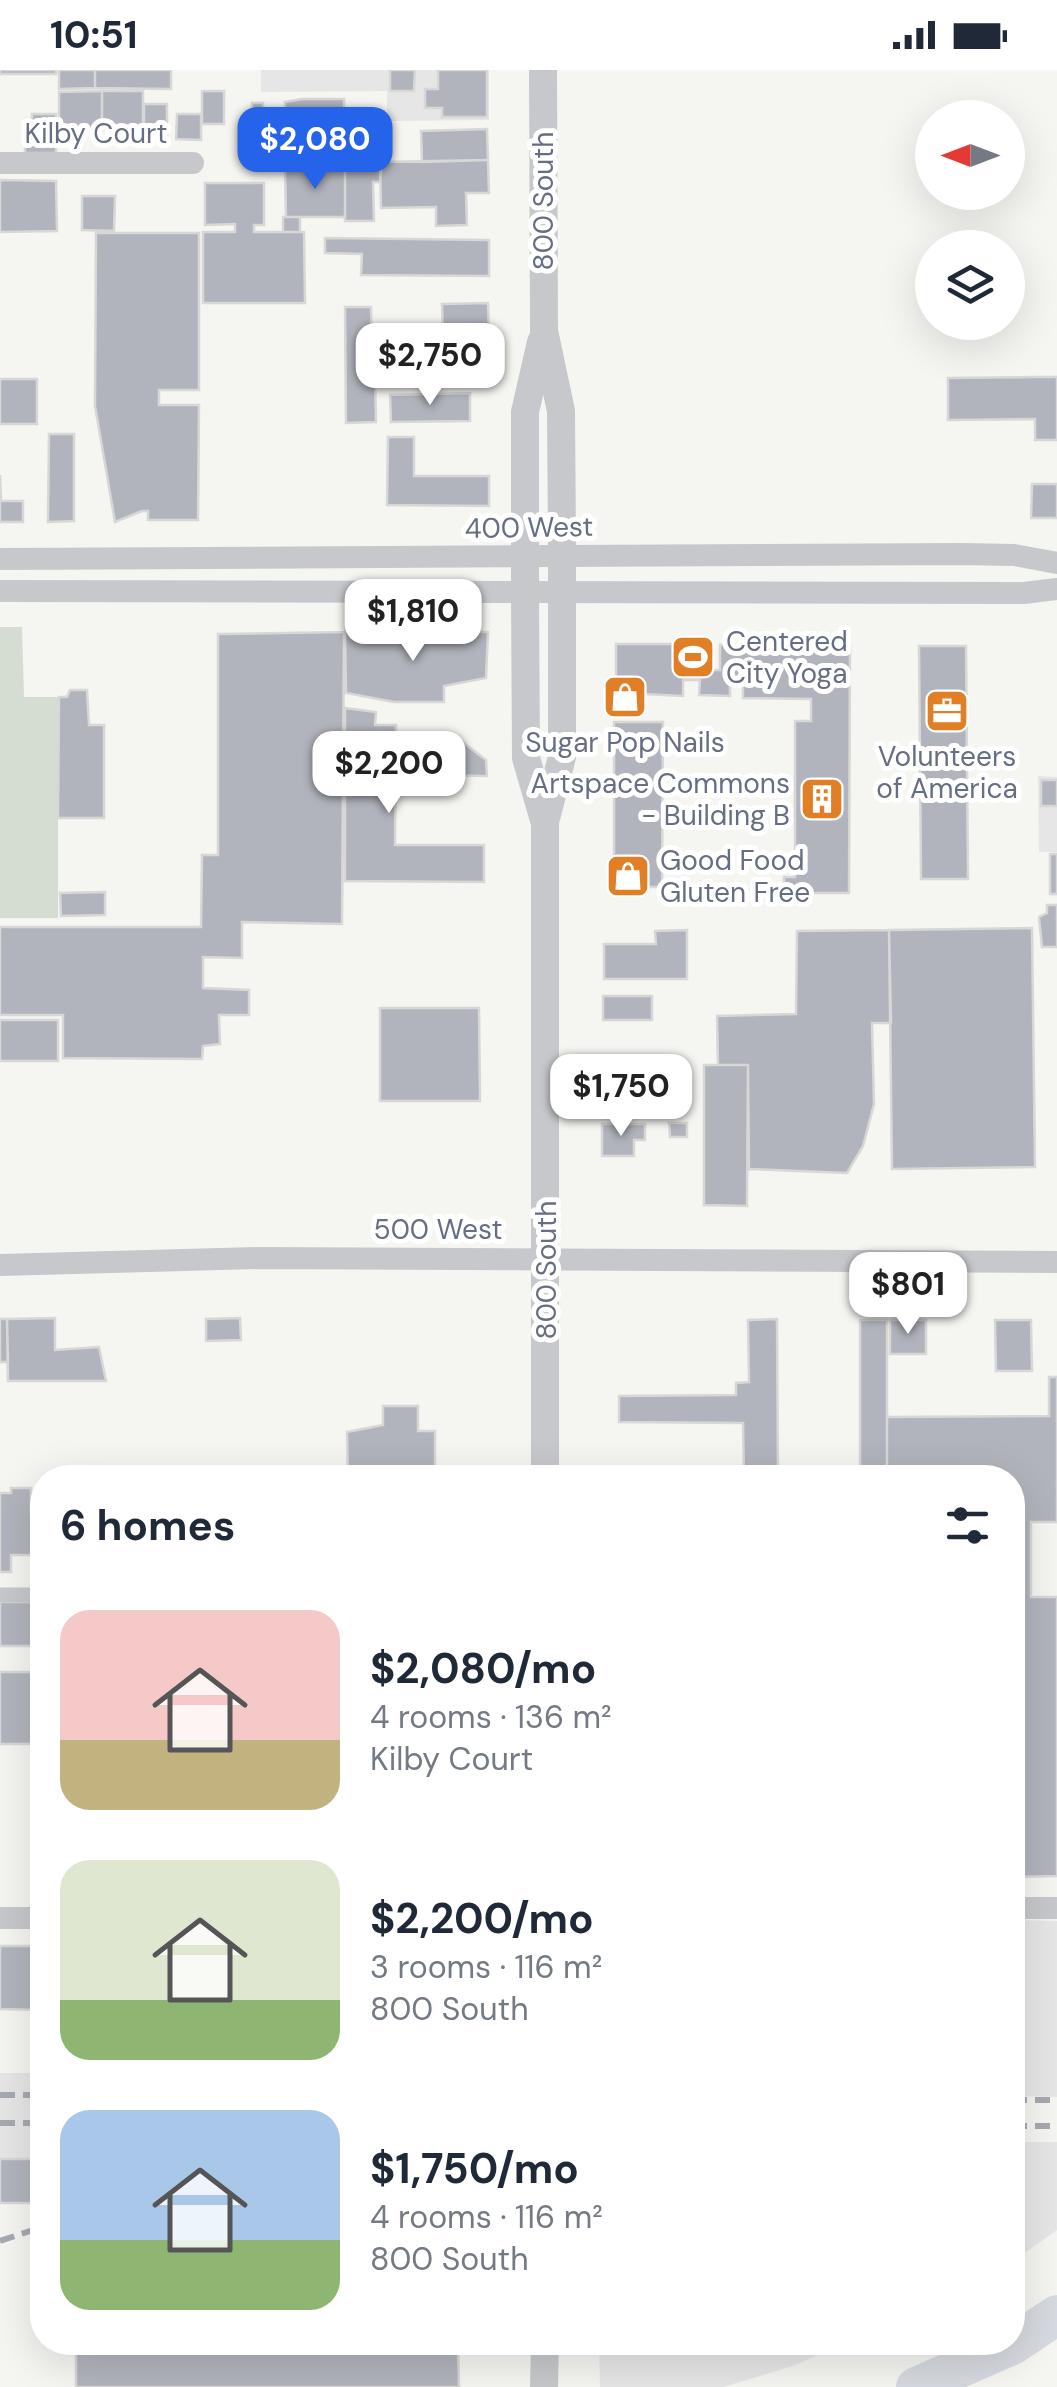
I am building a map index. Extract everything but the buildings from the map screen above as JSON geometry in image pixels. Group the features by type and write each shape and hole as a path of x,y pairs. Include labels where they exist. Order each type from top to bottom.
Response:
{"highway":[{"path":"1025,2336 1057,2315"},
{"path":"916,2387 987,2355"}],"street":[{"name":"800 South","path":"544,70 544,331 561,411 562,557 562,757 545,822 545,1465"},
{"name":"Kilby Court","path":"0,163 192,163"},
{"name":"800 South","path":"544,331 526,412 525,593 526,758 545,822"},
{"name":"400 West","path":"0,559 1014,554 1057,563"},
{"path":"0,591 562,594 1012,593 1057,589"},
{"name":"500 West","path":"0,1265 260,1258 1057,1262"},
{"path":"0,1595 30,1595"},
{"path":"1025,1908 1057,1908"},
{"path":"0,1918 30,1918"},
{"path":"544,2387 545,2355"}],"shaded area":[{"path":"261,70 489,70 489,120 387,121 387,91 261,92"},
{"path":"0,627 22,627 24,697 58,697 58,918 0,918"},
{"path":"1038,776 1057,777 1057,852 1039,852"},
{"path":"1025,1920 1057,1921 1057,2097 1025,2096"},
{"path":"0,2073 30,2073 30,2159 0,2159"},
{"path":"1025,2142 1057,2142 1057,2230 1025,2253"},
{"path":"599,2355 817,2355 723,2387 600,2387"}],"railway":[{"path":"0,2095 30,2095"},
{"path":"1025,2100 1057,2100"},
{"path":"0,2123 30,2123"},
{"path":"1025,2126 1057,2126"},
{"path":"0,2241 30,2231"}],"place":[{"name":"Centered City Yoga","path":"693,657"},
{"name":"Sugar Pop Nails","path":"625,697"},
{"name":"Volunteers of America","path":"947,711"},
{"name":"Artspace Commons - Building B","path":"822,799"},
{"name":"Good Food Gluten Free","path":"628,876"}]}
